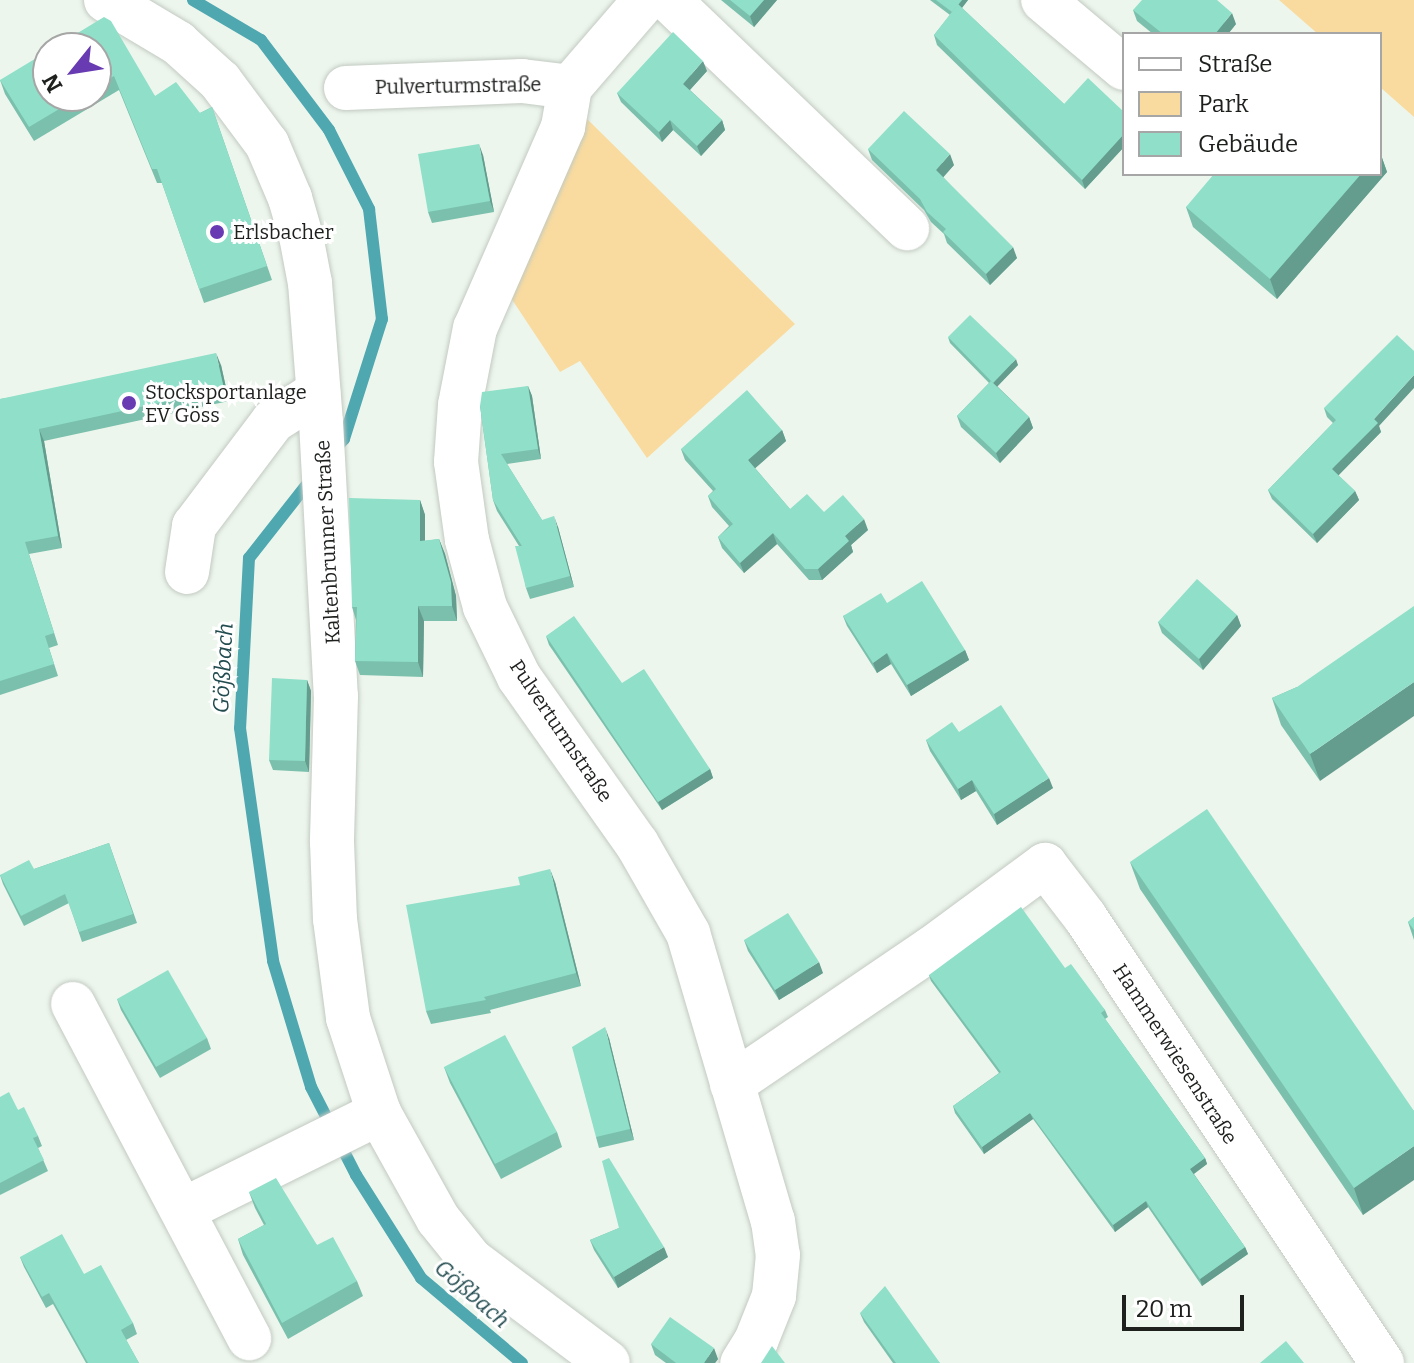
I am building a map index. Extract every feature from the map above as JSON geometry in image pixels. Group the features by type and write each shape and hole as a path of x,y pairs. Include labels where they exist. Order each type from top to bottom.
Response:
{"street":[{"name":"Kaltenbrunner Straße","path":"106,0 178,43 280,134 290,198 310,283 336,696 332,842 335,919 348,1018 368,1118 438,1219 471,1260 608,1363"},
{"name":"Pulverturmstraße","path":"645,0 570,87 563,127 475,328 460,405 456,462 467,540 485,607 519,677 637,844 688,933 773,1221 778,1255 774,1296 756,1341 742,1363"},
{"path":"669,0 907,228"},
{"path":"1043,0 1122,66"},
{"name":"Pulverturmstraße","path":"346,88 522,81 570,87"},
{"path":"187,572 194,526 273,421 320,407"},
{"name":"Hammerwiesenstraße","path":"732,1084 931,949 1045,865 1085,917 1382,1363"},
{"path":"73,1004 249,1338"},
{"path":"183,1210 308,1151 368,1118"}],"green space":[{"path":"1279,0 1414,0 1414,117 1382,89 1382,32 1316,32"},
{"path":"581,113 795,324 647,458 580,361 560,372 505,289"}],"building":[{"path":"730,0 764,0 750,16"},
{"path":"936,0 962,0 952,12"},
{"path":"1142,0 1217,0 1232,13 1217,32 1160,32 1133,10"},
{"path":"958,4 1064,104 1088,78 1122,110 1122,136 1082,180 934,35"},
{"name":"Erlsbacher","path":"104,17 111,21 155,96 176,82 200,113 212,107 267,266 199,289 157,169 152,169 112,77 112,32 79,32"},
{"path":"673,32 703,61 683,84 722,120 697,146 670,120 659,132 617,93"},
{"path":"32,61 32,112 54,112 29,127 0,80"},
{"path":"904,111 950,154 936,170 1013,247 986,274 943,232 946,229 927,212 920,199 868,149"},
{"path":"479,144 490,201 428,212 418,154"},
{"path":"1212,176 1359,176 1270,279 1186,207"},
{"path":"970,315 1016,359 993,383 948,337"},
{"path":"1397,335 1414,351 1414,375 1374,419 1378,423 1332,469 1355,491 1313,534 1268,490 1336,420 1324,408"},
{"path":"216,353 224,389 39,429 58,536 25,542 54,633 45,636 54,664 0,681 0,399"},
{"path":"991,381 1029,417 996,453 957,416"},
{"path":"528,386 538,449 501,454 542,520 554,516 570,576 526,588 515,546 522,546 493,500 480,406 482,392"},
{"path":"747,390 782,430 748,460 790,509 807,494 824,512 843,495 864,519 845,536 849,541 818,569 805,569 773,533 740,563 718,537 733,524 708,496 716,489 681,449"},
{"path":"349,498 420,500 420,541 439,539 451,582 452,606 418,606 418,662 355,661 357,607 352,607"},
{"path":"1197,579 1237,615 1199,659 1158,622"},
{"path":"922,581 965,650 907,685 887,653 873,663 843,616 881,593 887,603"},
{"path":"1414,606 1414,682 1310,754 1272,698 1297,687"},
{"path":"574,616 622,683 644,669 710,769 658,802 546,636"},
{"path":"272,678 307,680 305,761 269,760"},
{"path":"1001,705 1049,778 994,814 972,780 958,789 926,740 952,722 959,732"},
{"path":"1207,809 1414,1111 1414,1146 1354,1188 1130,862"},
{"path":"109,843 133,914 79,932 65,894 21,916 0,875 29,860 34,869"},
{"path":"550,869 576,973 484,997 486,1000 426,1011 406,905 520,885 518,877"},
{"path":"1021,907 1065,968 1071,964 1105,1010 1101,1013 1205,1158 1190,1169 1245,1247 1200,1279 1146,1201 1113,1225 1030,1113 982,1147 953,1106 1001,1072 929,975"},
{"path":"788,913 819,962 775,990 744,940"},
{"path":"168,970 207,1038 156,1067 117,999"},
{"path":"605,1027 630,1129 596,1137 572,1047"},
{"path":"505,1035 557,1132 495,1164 444,1067"},
{"path":"9,1092 18,1110 24,1107 38,1136 33,1138 44,1160 0,1183 0,1097"},
{"path":"609,1158 664,1247 614,1277 590,1240 619,1228 602,1161"},
{"path":"276,1178 317,1245 333,1237 357,1281 282,1323 238,1239 266,1224 249,1192"},
{"path":"62,1234 84,1274 101,1265 133,1323 121,1330 139,1363 88,1363 49,1293 42,1297 20,1257"},
{"path":"885,1286 940,1363 896,1363 860,1313"},
{"path":"670,1317 714,1348 704,1363 676,1363 651,1344"},
{"path":"1286,1341 1304,1363 1260,1363"},
{"path":"772,1346 785,1363 761,1363"}],"waterway":[{"name":"Gößbach","path":"193,0 261,40 329,130 369,209 382,319 344,439 336,448"},
{"name":"Gößbach","path":"312,478 249,558 240,728 273,961 311,1087 356,1175 421,1278 522,1363"}],"place":[{"name":"Erlsbacher","path":"217,232"},
{"name":"Stocksportanlage EV Göss","path":"129,403"}]}
